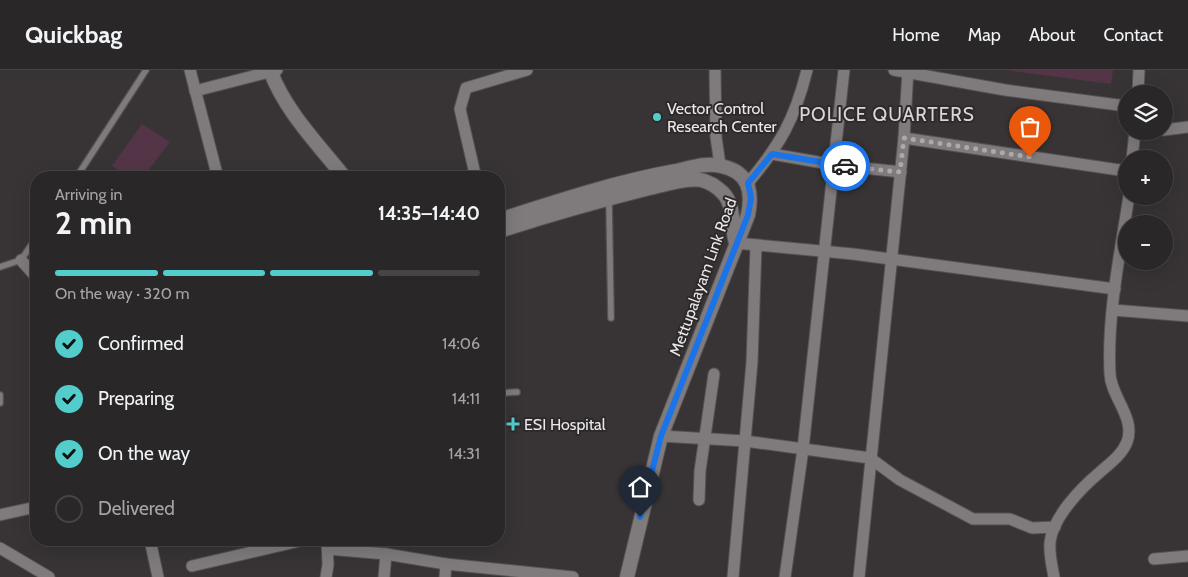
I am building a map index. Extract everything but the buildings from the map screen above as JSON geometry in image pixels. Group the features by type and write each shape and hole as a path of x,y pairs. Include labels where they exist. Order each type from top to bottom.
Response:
{"street":[{"path":"190,70 216,171"},
{"path":"474,171 460,108 466,88 527,70"},
{"path":"505,218 610,185 709,164 720,165 716,137 715,70"},
{"path":"748,183 772,154 795,112 807,70"},
{"path":"785,577 803,449 844,70"},
{"path":"894,70 1005,90 1118,105"},
{"path":"1139,85 1140,70"},
{"path":"195,90 272,71 296,118 339,171"},
{"path":"859,577 890,259 904,138 908,71"},
{"path":"1173,129 1188,127"},
{"path":"904,138 1118,170"},
{"path":"772,154 835,165 900,172"},
{"name":"Mettupalayam Link Road","path":"627,577 661,436 748,215 751,198 748,183 740,174 720,165"},
{"path":"505,229 609,198 669,183 699,180 713,185 729,200 732,208 732,228 736,243 890,259 1116,289"},
{"path":"1054,577 1050,542 1055,527 1071,500 1120,454 1127,443 1129,432 1126,415 1110,378 1113,310 1128,205"},
{"path":"733,577 752,362 756,246"},
{"path":"21,260 30,270"},
{"path":"1113,310 1188,316"},
{"path":"699,500 704,438 714,374"},
{"path":"661,436 745,441 870,458 900,480 973,519 1010,519 1032,528 1055,527"},
{"path":"0,515 30,508"},
{"path":"151,546 158,577"},
{"path":"192,566 278,546"},
{"path":"326,577 328,546"},
{"path":"340,546 509,574 573,577"},
{"path":"0,548 48,577"},
{"path":"384,577 386,554"},
{"path":"1154,558 1188,556"},
{"path":"445,577 446,564"}],"lane":[{"path":"81,171 146,70"},
{"path":"609,198 611,318"},
{"path":"0,267 21,260 30,247"},
{"path":"505,393 517,392"},
{"path":"0,395 0,403"}],"shaded area":[{"path":"1005,70 1113,70 1111,84"},
{"path":"142,124 170,142 148,171 119,171 112,166"}],"way so far":[{"path":"845,166 900,172 904,138 974,147 1030,157"}],"place":[{"name":"Vector Control Research Center","path":"657,117"},
{"name":"ESI Hospital","path":"513,424"}],"district":[{"name":"POLICE QUARTERS","path":"887,114"}],"route":[{"path":"640,517 661,436 748,215 751,198 748,183 772,154 845,166"}]}
